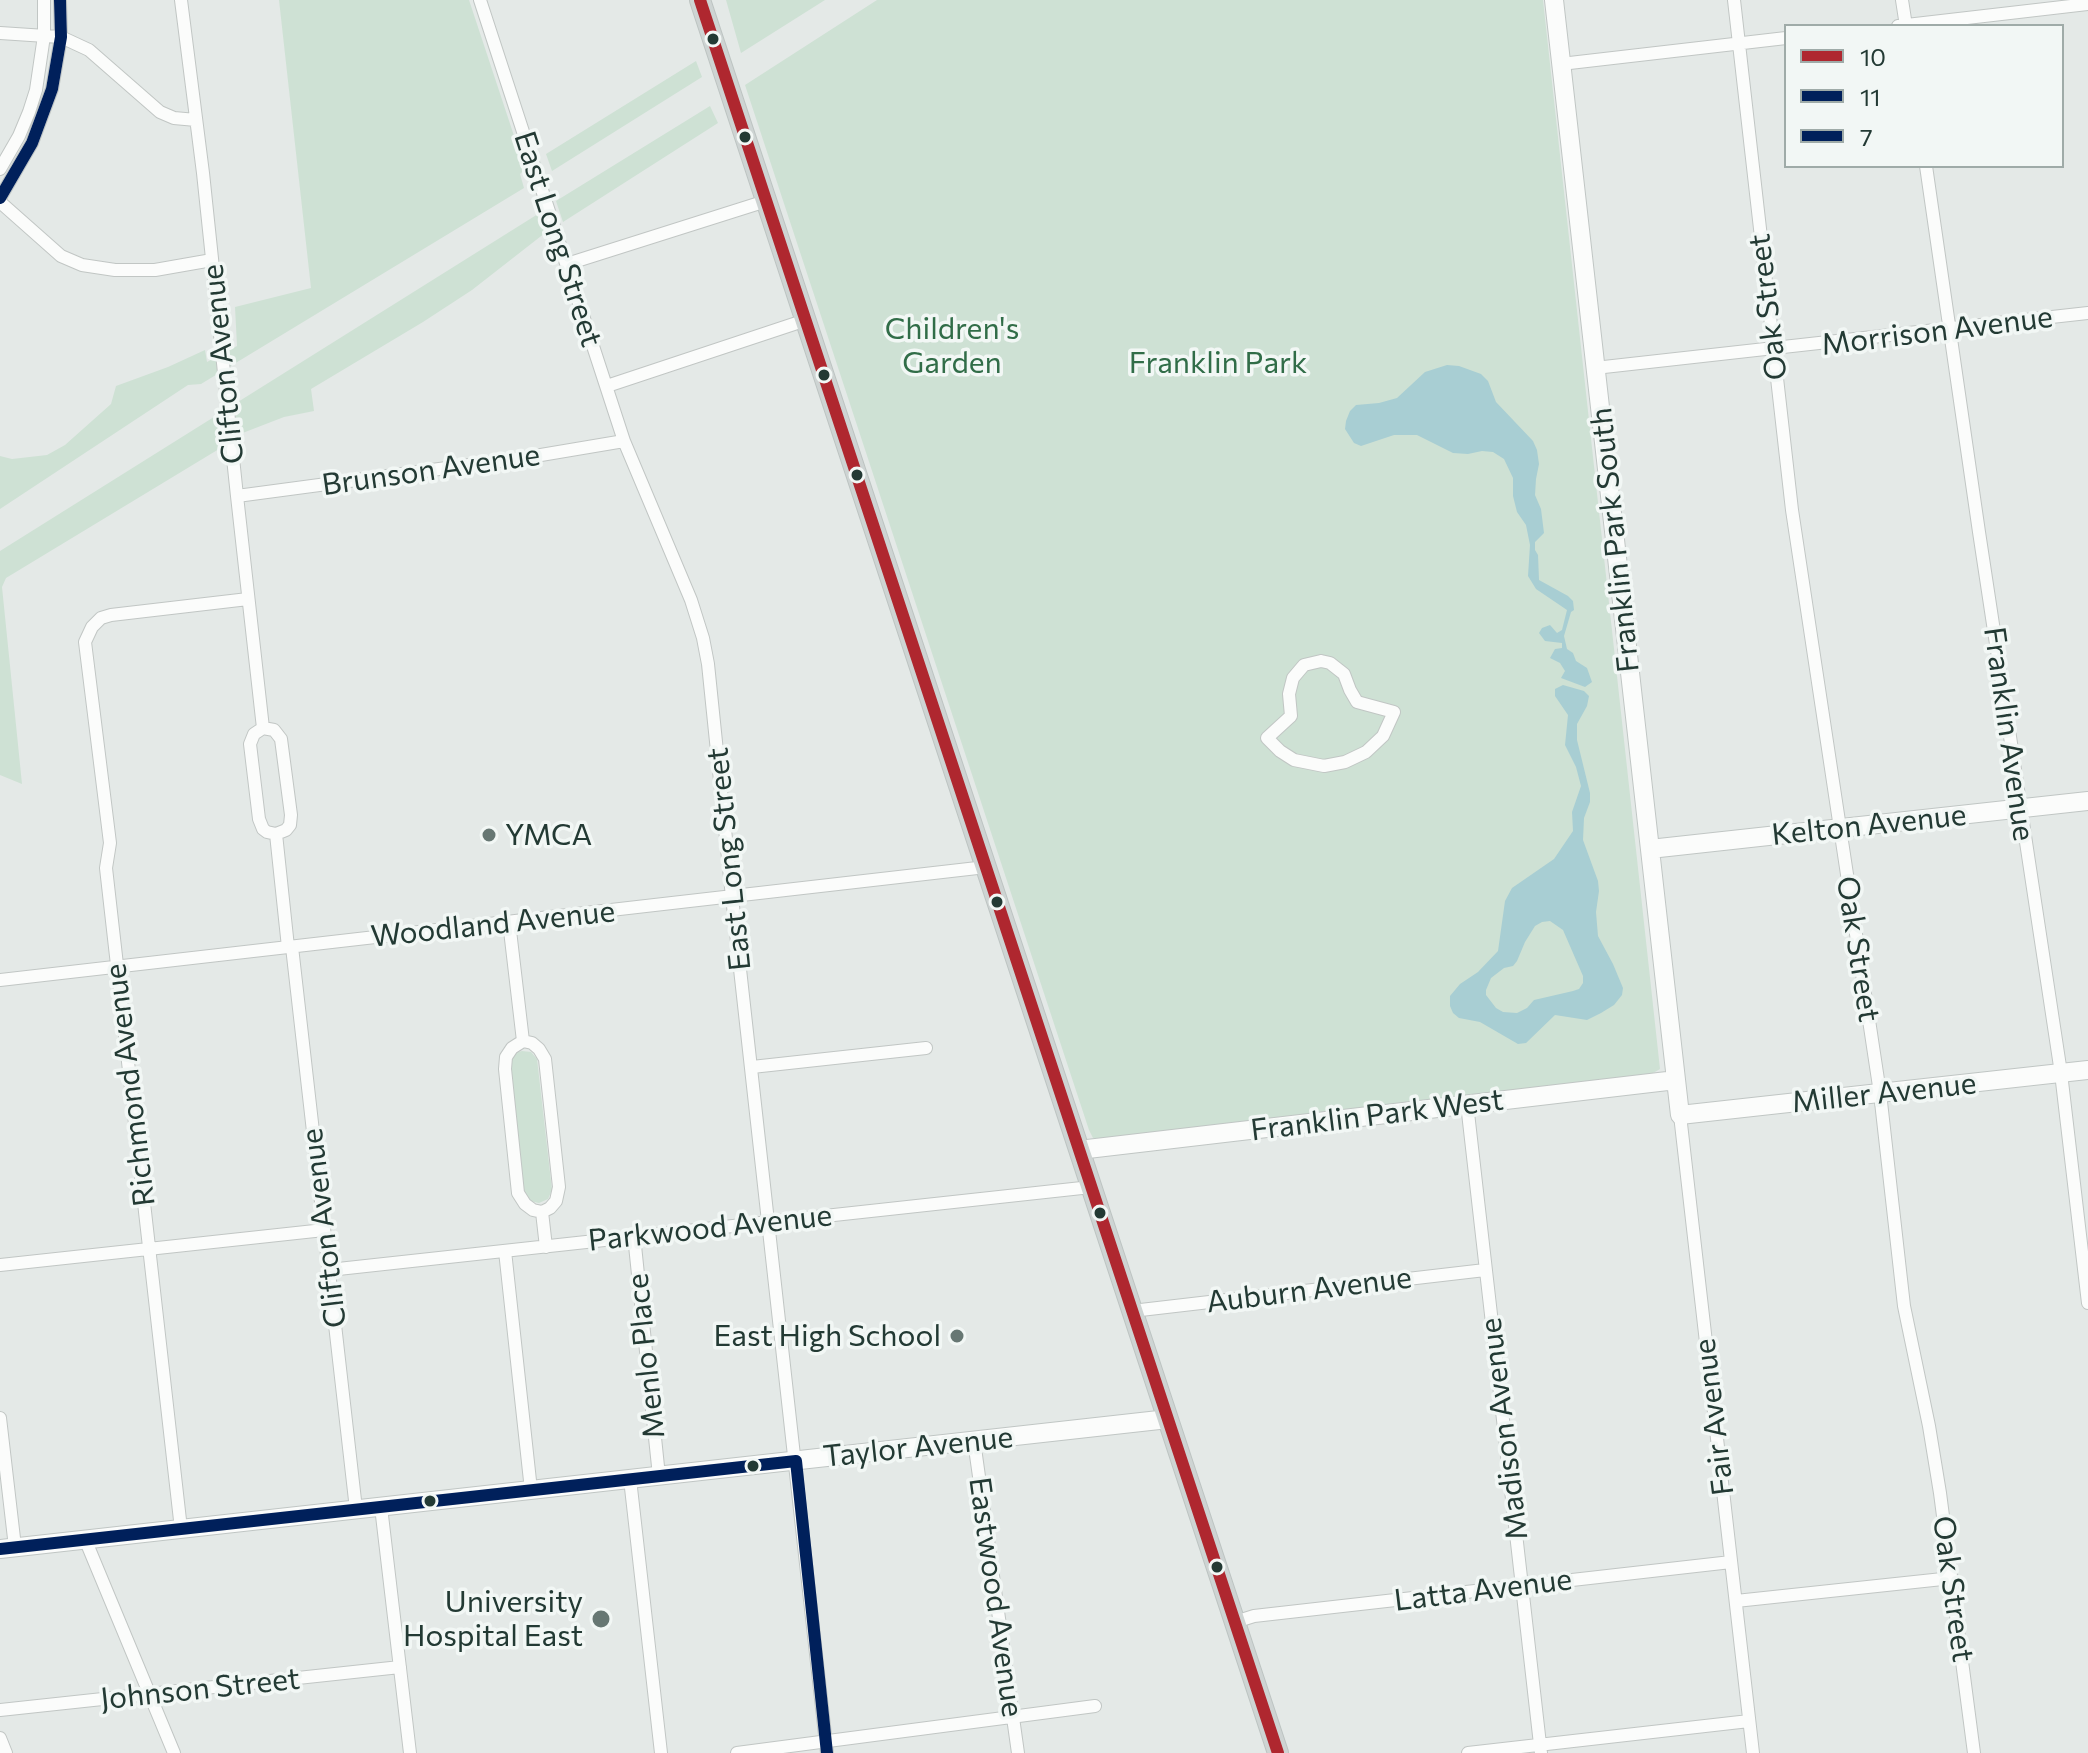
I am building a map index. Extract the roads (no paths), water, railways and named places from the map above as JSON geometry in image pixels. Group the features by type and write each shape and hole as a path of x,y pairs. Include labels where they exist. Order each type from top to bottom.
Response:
{"main road":[{"path":"700,0 1278,1753"}],"street":[{"path":"0,169 29,112 40,68 44,0"},
{"path":"60,0 61,37 52,89 26,155 0,200 61,256 82,265 115,270 155,270 212,260"},
{"name":"Clifton Avenue","path":"181,0 263,728"},
{"name":"East Long Street","path":"480,0 624,441 683,578 703,638 711,684 827,1747"},
{"name":"Franklin Park South","path":"1554,0 1676,1080"},
{"name":"Oak Street","path":"1734,0 1792,510 1880,1093 1904,1306 1929,1426 1974,1753"},
{"path":"1902,0 1906,24"},
{"path":"1923,24 2088,4"},
{"path":"0,33 61,37 89,50 160,112 174,118 196,120"},
{"path":"1561,64 1784,38"},
{"name":"Franklin Avenue","path":"1926,168 2061,1073 2088,1303"},
{"path":"567,264 766,201"},
{"name":"Morrison Avenue","path":"1595,368 2088,313"},
{"path":"607,386 806,320"},
{"name":"Brunson Avenue","path":"237,496 529,457 624,441"},
{"name":"Richmond Avenue","path":"181,1529 116,967 106,868 110,843 85,642 92,627 101,618 111,615 248,599"},
{"path":"1312,662 1330,663 1338,667 1357,702 1394,712 1377,743 1356,758 1335,765 1313,765 1294,760 1267,738 1291,716 1289,694 1293,678 1298,670 1312,662"},
{"name":"Clifton Avenue","path":"263,728 274,730 281,739 291,815 290,825 276,834 263,829 259,819 250,744 254,734 263,728"},
{"name":"Kelton Avenue","path":"1650,849 2088,801"},
{"name":"Clifton Avenue","path":"276,834 356,1509"},
{"name":"Woodland Avenue","path":"0,980 986,867"},
{"path":"509,922 523,1041"},
{"path":"523,1041 532,1043 545,1059 553,1130 559,1187 556,1201 542,1212 525,1204 518,1193 505,1069 506,1057 512,1048 523,1041"},
{"path":"752,1067 926,1048"},
{"name":"Miller Avenue","path":"1680,1115 2088,1070"},
{"name":"Franklin Park West","path":"1079,1150 1676,1080"},
{"name":"Fair Avenue","path":"1676,1080 1753,1753"},
{"name":"Madison Avenue","path":"1467,1104 1541,1749"},
{"name":"Parkwood Avenue","path":"329,1270 1091,1187"},
{"path":"542,1212 546,1247"},
{"path":"0,1265 324,1230"},
{"name":"Menlo Place","path":"634,1236 659,1476"},
{"path":"505,1251 531,1490"},
{"name":"Auburn Avenue","path":"1132,1311 1485,1270"},
{"path":"0,1418 7,1548"},
{"name":"Taylor Avenue","path":"7,1548 1168,1419"},
{"name":"Eastwood Avenue","path":"974,1441 1018,1753"},
{"path":"630,1479 661,1753"},
{"path":"381,1507 410,1753"},
{"path":"85,1539 174,1753"},
{"name":"Latta Avenue","path":"1235,1622 1254,1616 1731,1562"},
{"path":"1736,1601 1952,1578"},
{"name":"Johnson Street","path":"0,1710 400,1667"},
{"path":"737,1753 827,1747 1095,1706"},
{"path":"1468,1753 1541,1749 1749,1721"},
{"path":"0,1738 6,1753"}],"water":[{"path":"1447,365 1481,374 1488,381 1496,402 1533,441 1537,450 1539,464 1535,495 1541,509 1544,533 1535,542 1539,580 1573,601 1574,610 1564,636 1567,649 1576,661 1587,668 1592,682 1585,687 1561,678 1565,671 1560,663 1550,658 1555,649 1562,648 1562,643 1545,641 1539,633 1550,625 1557,633 1562,630 1567,610 1536,589 1528,576 1530,545 1526,525 1517,512 1513,478 1504,459 1493,452 1453,453 1417,435 1394,435 1361,446 1354,443 1345,429 1350,411 1356,405 1397,398 1425,372"},
{"path":"1563,685 1584,691 1589,696 1577,724 1577,740 1590,793 1583,840 1598,881 1598,936 1623,988 1614,1005 1601,1013 1587,1020 1555,1015 1526,1043 1518,1044 1480,1022 1459,1018 1450,1006 1450,996 1498,951 1505,901 1512,888 1554,859 1573,831 1572,812 1581,786 1565,745 1568,715 1555,696 1555,689","holes":["1550,921 1563,930 1583,976 1579,989 1534,1000 1517,1013 1496,1008 1486,995 1491,978 1504,968 1513,966 1535,926"]}],"place":[{"name":"YMCA","path":"489,835"},
{"name":"East High School","path":"957,1336"},
{"name":"University Hospital East","path":"601,1619"}],"park label":[{"name":"Children's Garden","path":"952,346"},
{"name":"Franklin Park","path":"1218,363"}]}
